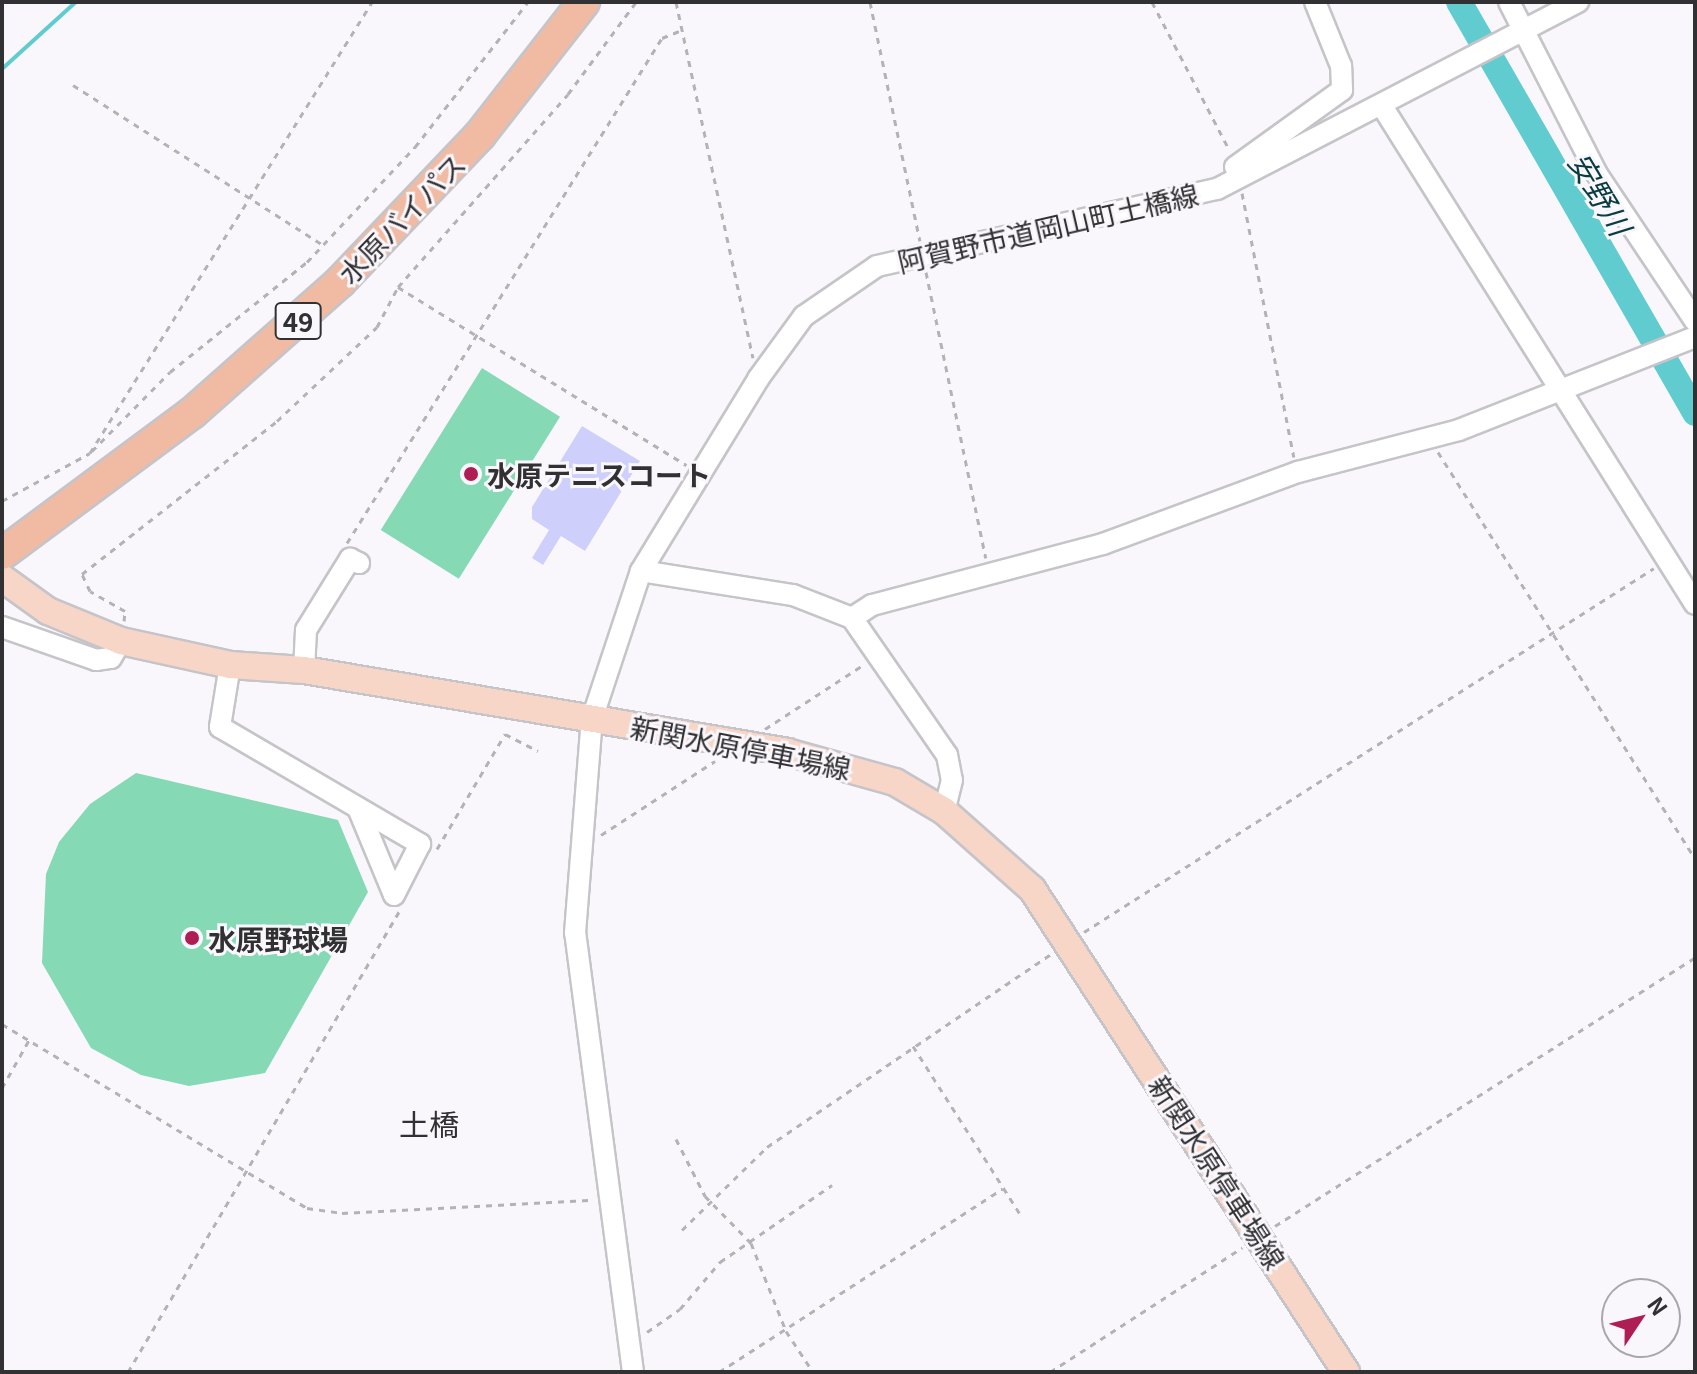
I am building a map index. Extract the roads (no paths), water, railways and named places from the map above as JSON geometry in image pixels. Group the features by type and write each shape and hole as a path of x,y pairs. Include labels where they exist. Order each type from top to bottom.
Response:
{"highway":[{"name":"水原バイパス","path":"2,554 192,413 340,282 480,135 584,2"}],"main road":[{"name":"新関水原停車場線","path":"2,578 48,611 121,641 230,665 304,670 842,763 944,811 992,846 1068,942 1346,1372"}],"street":[{"path":"1237,173 1342,90 1341,66 1315,2"},
{"path":"852,618 872,605 990,577 1298,472 1427,435 1564,390 1694,332 1514,35 1509,2"},
{"name":"阿賀野市道岡山町土橋線","path":"633,1372 627,1346 611,1198 575,933 592,719 641,571 758,379 804,316 877,266 922,251 1188,197 1391,102 1578,2"},
{"path":"1391,102 1695,604"},
{"path":"304,670 306,630 350,559 359,563"},
{"path":"641,571 793,595 852,618 947,755 952,780 944,811"},
{"path":"2,627 96,660 111,658 121,641"},
{"path":"230,665 220,727 358,808"}],"waterway":[{"path":"2,69 76,2"},
{"name":"安野川","path":"1459,2 1695,413"}],"place":[{"name":"水原テニスコート","path":"471,474"},
{"name":"水原野球場","path":"192,938"}],"district":[{"name":"土橋","path":"429,1123"}]}
